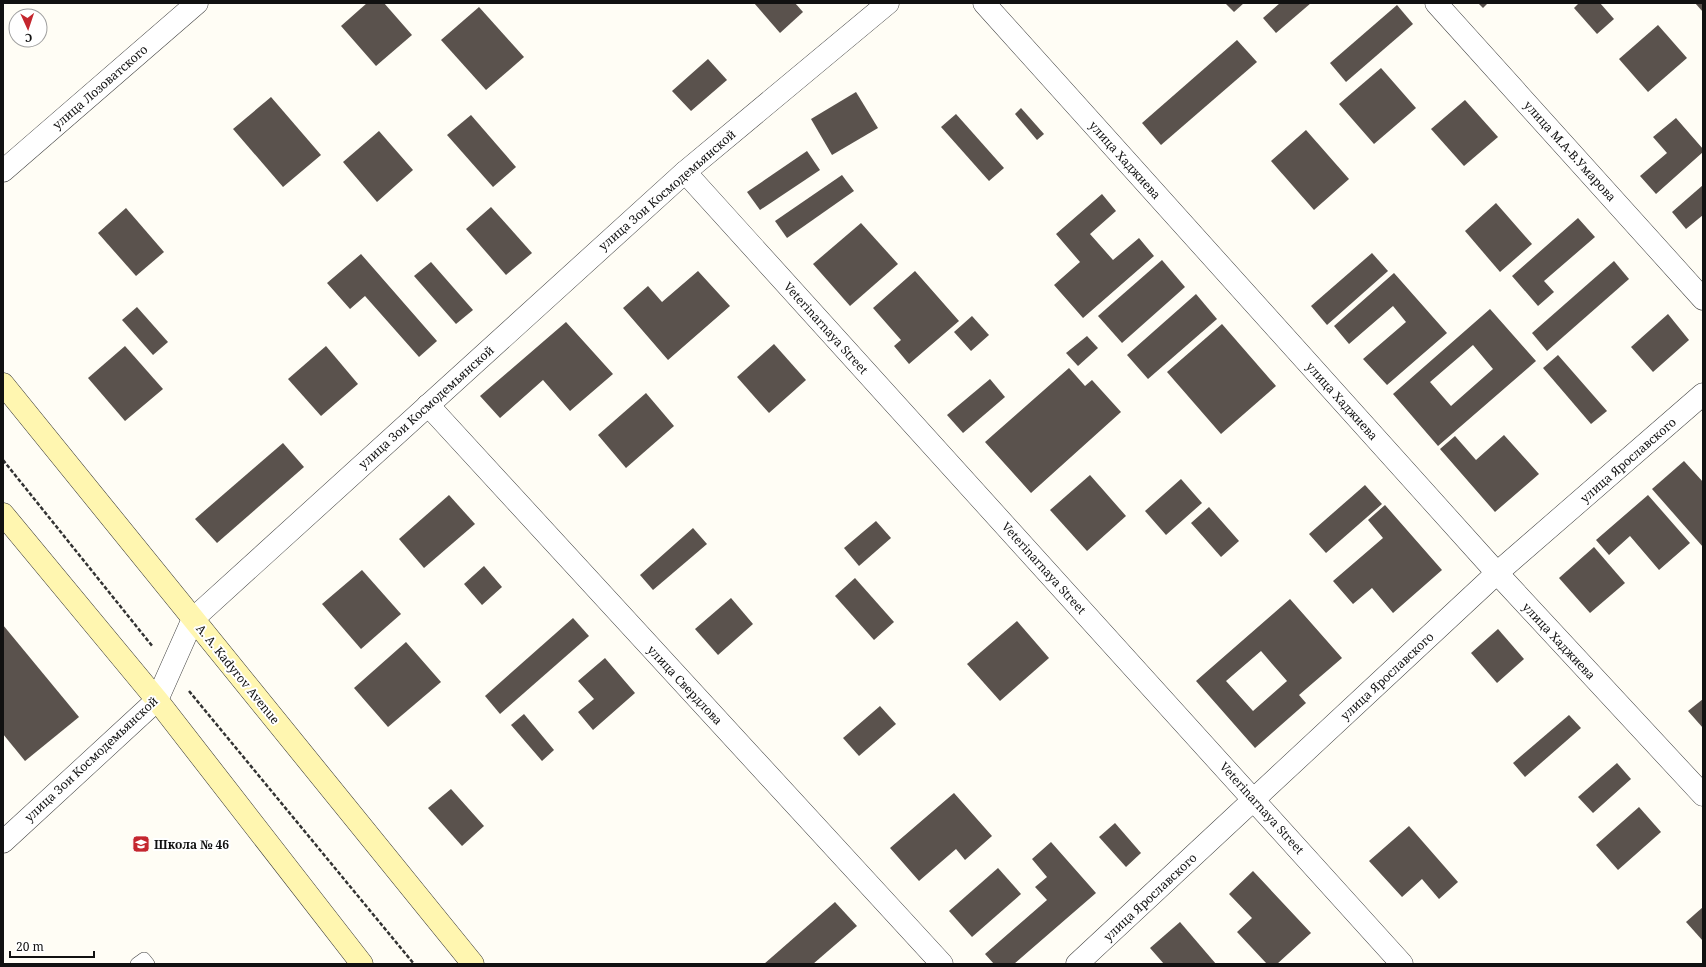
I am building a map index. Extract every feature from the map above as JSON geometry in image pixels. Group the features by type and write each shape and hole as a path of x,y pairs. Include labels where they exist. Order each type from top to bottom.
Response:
{"street":[{"name":"улица Лозоватского","path":"3,171 197,3"},
{"name":"улица Зои Космодемьянской","path":"3,842 157,700 193,619 685,172 888,3"},
{"name":"улица Хаджиева","path":"984,3 1497,573 1703,795"},
{"name":"улица М.А-В.Умарова","path":"1436,3 1703,298"},
{"name":"Veterinarnaya Street","path":"685,172 1402,964"},
{"name":"A. A. Kadyrov Avenue","path":"3,384 473,964"},
{"name":"улица Ярославского","path":"1077,964 1497,573 1703,394"},
{"name":"улица Свердлова","path":"428,405 942,964"},
{"path":"3,514 157,700 362,964"}],"lane":[{"path":"137,964 144,959 148,964"}],"path":[{"path":"3,460 170,669 414,964"}],"building":[{"path":"367,3 384,3 412,35 376,66 341,26"},
{"path":"754,3 795,3 803,12 780,33"},
{"path":"1225,3 1244,3 1234,12"},
{"path":"1280,3 1311,3 1276,33 1263,18"},
{"path":"1478,3 1488,3 1483,8"},
{"path":"1579,3 1600,3 1614,19 1597,34 1574,8"},
{"path":"1695,3 1703,3 1703,12"},
{"path":"1397,5 1413,24 1346,82 1330,63"},
{"path":"479,7 524,57 486,90 441,40"},
{"path":"1658,25 1687,58 1648,92 1619,59"},
{"path":"1237,40 1257,62 1161,145 1142,123"},
{"path":"708,59 727,80 691,111 672,91"},
{"path":"1381,68 1416,108 1374,144 1339,104"},
{"path":"856,92 878,128 832,155 811,119"},
{"path":"271,97 321,155 283,187 233,129"},
{"path":"1465,100 1498,137 1464,166 1431,129"},
{"path":"1021,108 1044,134 1037,140 1015,114"},
{"path":"956,114 1004,168 989,181 941,127"},
{"path":"471,115 516,167 493,187 447,135"},
{"path":"1676,118 1703,149 1703,152 1656,194 1640,176 1667,153 1653,137"},
{"path":"1306,130 1349,179 1314,210 1271,161"},
{"path":"379,131 413,170 377,202 343,162"},
{"path":"807,151 820,170 760,210 747,192"},
{"path":"842,175 854,191 787,238 775,221"},
{"path":"1703,185 1703,215 1686,229 1672,212"},
{"path":"1102,194 1116,211 1090,234 1113,260 1139,238 1154,256 1083,318 1054,285 1080,262 1056,234"},
{"path":"1496,203 1532,244 1500,272 1465,231"},
{"path":"491,207 532,253 506,275 466,229"},
{"path":"126,208 164,252 136,276 98,233"},
{"path":"1578,218 1595,237 1544,281 1554,292 1538,306 1512,276"},
{"path":"861,223 898,264 850,306 813,264"},
{"path":"1372,253 1388,271 1327,325 1311,306"},
{"path":"361,254 437,341 419,357 365,296 350,309 327,283"},
{"path":"1162,260 1185,287 1122,343 1098,316"},
{"path":"1614,261 1629,279 1547,351 1532,333"},
{"path":"431,262 473,310 456,324 414,276"},
{"path":"698,271 730,306 668,360 623,308 648,286 662,302"},
{"path":"915,271 959,321 909,364 894,346 901,340 873,308"},
{"path":"1394,273 1447,333 1387,385 1363,359 1406,322 1393,306 1349,344 1334,326"},
{"path":"1196,294 1217,319 1148,379 1127,355"},
{"path":"137,307 168,342 153,355 122,320"},
{"path":"1490,309 1536,361 1438,446 1393,394","holes":["1473,345 1493,369 1451,406 1430,382"]},
{"path":"1668,314 1689,340 1653,372 1631,347"},
{"path":"972,316 989,335 971,351 954,332"},
{"path":"566,322 613,374 570,411 543,380 500,418 480,396"},
{"path":"1222,324 1276,386 1221,434 1167,372"},
{"path":"1087,336 1098,348 1078,366 1066,353"},
{"path":"774,344 806,380 769,413 737,377"},
{"path":"125,346 163,389 125,421 88,378"},
{"path":"326,346 358,384 321,416 288,379"},
{"path":"1558,355 1607,411 1591,424 1543,368"},
{"path":"1069,368 1085,386 1092,380 1121,412 1031,493 985,442"},
{"path":"990,379 1005,397 963,433 947,415"},
{"path":"646,393 674,426 626,468 598,435"},
{"path":"1504,435 1539,474 1495,512 1440,449 1455,436 1476,460"},
{"path":"283,443 304,467 217,543 195,519"},
{"path":"1684,461 1703,482 1703,547 1652,489"},
{"path":"1090,475 1126,516 1087,551 1050,510"},
{"path":"1181,479 1202,503 1166,535 1145,511"},
{"path":"1365,485 1382,504 1326,553 1309,534"},
{"path":"449,495 475,524 424,568 399,539"},
{"path":"1648,495 1690,543 1659,570 1630,536 1609,555 1596,540"},
{"path":"1385,505 1442,570 1393,613 1372,588 1353,604 1333,581 1383,538 1368,520"},
{"path":"1209,507 1239,541 1221,557 1191,523"},
{"path":"876,521 891,538 859,566 844,548"},
{"path":"693,528 707,544 653,590 640,575"},
{"path":"1594,547 1625,583 1590,613 1559,578"},
{"path":"484,566 502,587 482,605 464,584"},
{"path":"362,570 401,614 361,649 322,604"},
{"path":"855,578 894,622 874,640 835,596"},
{"path":"731,598 753,624 718,655 695,629"},
{"path":"1290,599 1342,658 1299,695 1306,703 1255,748 1196,681","holes":["1261,651 1287,681 1253,711 1226,681"]},
{"path":"573,618 589,636 500,714 485,696"},
{"path":"1017,621 1049,658 1000,701 967,664"},
{"path":"3,625 79,717 25,761 3,734"},
{"path":"1498,629 1524,659 1497,683 1471,653"},
{"path":"406,642 441,682 388,727 354,688"},
{"path":"605,658 635,693 593,730 578,712 594,699 578,681"},
{"path":"1703,699 1703,728 1688,711"},
{"path":"880,706 896,724 859,756 843,738"},
{"path":"524,714 554,750 542,761 511,725"},
{"path":"1569,715 1581,728 1525,777 1513,763"},
{"path":"1617,763 1631,779 1593,813 1578,797"},
{"path":"451,789 484,826 462,846 428,808"},
{"path":"954,793 992,836 965,860 956,849 919,881 890,848"},
{"path":"1639,807 1661,832 1618,870 1596,845"},
{"path":"1115,823 1141,853 1126,867 1099,837"},
{"path":"1409,826 1458,882 1439,899 1422,879 1402,897 1369,861"},
{"path":"1051,842 1096,893 1014,964 994,964 985,954 1047,900 1035,887 1047,877 1032,859"},
{"path":"998,868 1021,894 972,937 949,911"},
{"path":"1253,871 1311,933 1277,964 1267,964 1237,932 1252,918 1229,894"},
{"path":"835,902 857,926 813,964 764,964"},
{"path":"1703,907 1703,941 1686,922"},
{"path":"1180,922 1216,964 1164,964 1150,948"}],"place":[{"name":"Школа № 46","path":"141,844"}]}
